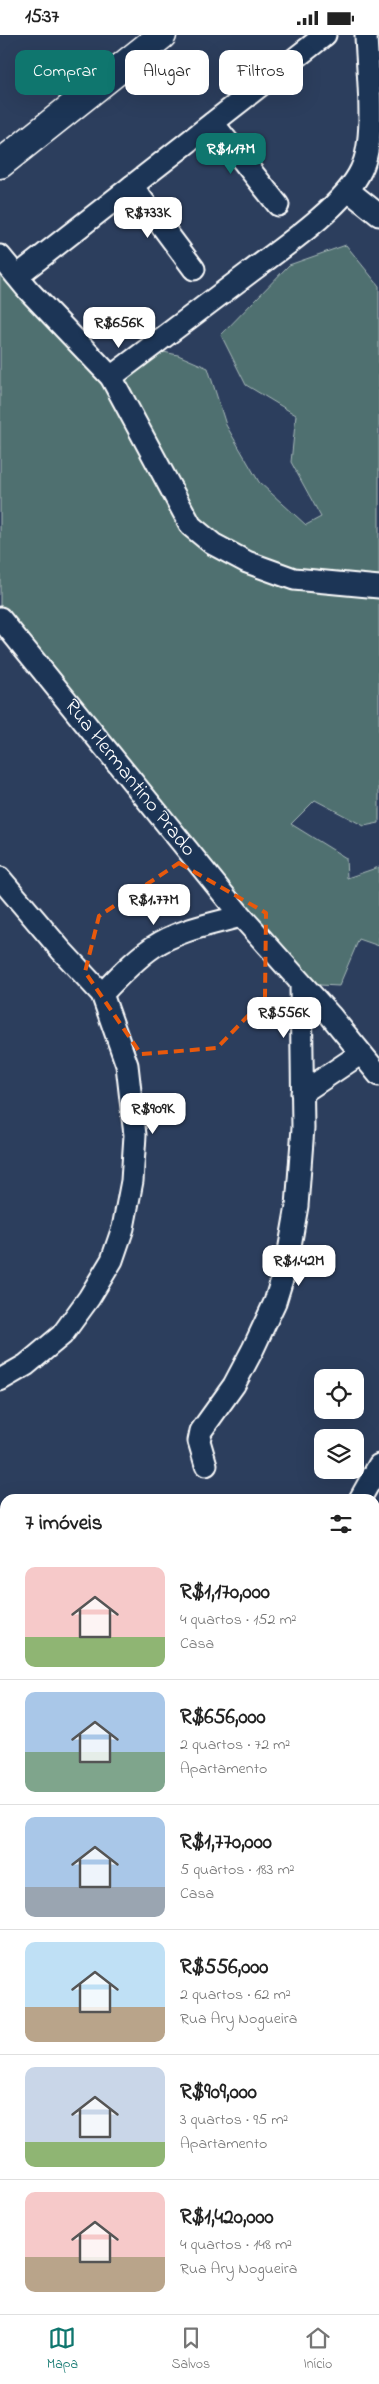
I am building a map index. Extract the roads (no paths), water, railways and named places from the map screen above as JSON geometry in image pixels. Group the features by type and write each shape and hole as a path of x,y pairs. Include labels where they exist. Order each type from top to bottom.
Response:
{"main road":[{"path":"6,155 162,35"}],"street":[{"path":"17,276 325,35"},
{"path":"111,377 296,237 349,191 362,169 367,146 370,116 366,35"},
{"path":"213,123 278,205"},
{"path":"132,186 194,269"},
{"path":"349,191 379,215"},
{"path":"0,256 111,377 191,526 213,544 247,562 294,579 379,587"},
{"name":"Rua Hermantino Prado","path":"0,618 241,917 330,1015 379,1075"},
{"path":"0,1380 26,1365 62,1335 89,1298 112,1260 123,1228 132,1181 134,1144 132,1098 127,1065 102,994 4,890"},
{"path":"102,994 124,971 154,946 192,930 241,917"},
{"path":"206,1465 199,1441 201,1431 234,1385 253,1349 275,1302 287,1263 297,1206 303,1128 301,984"},
{"path":"302,1093 360,1053"},
{"path":"363,1494 379,1465"}]}
